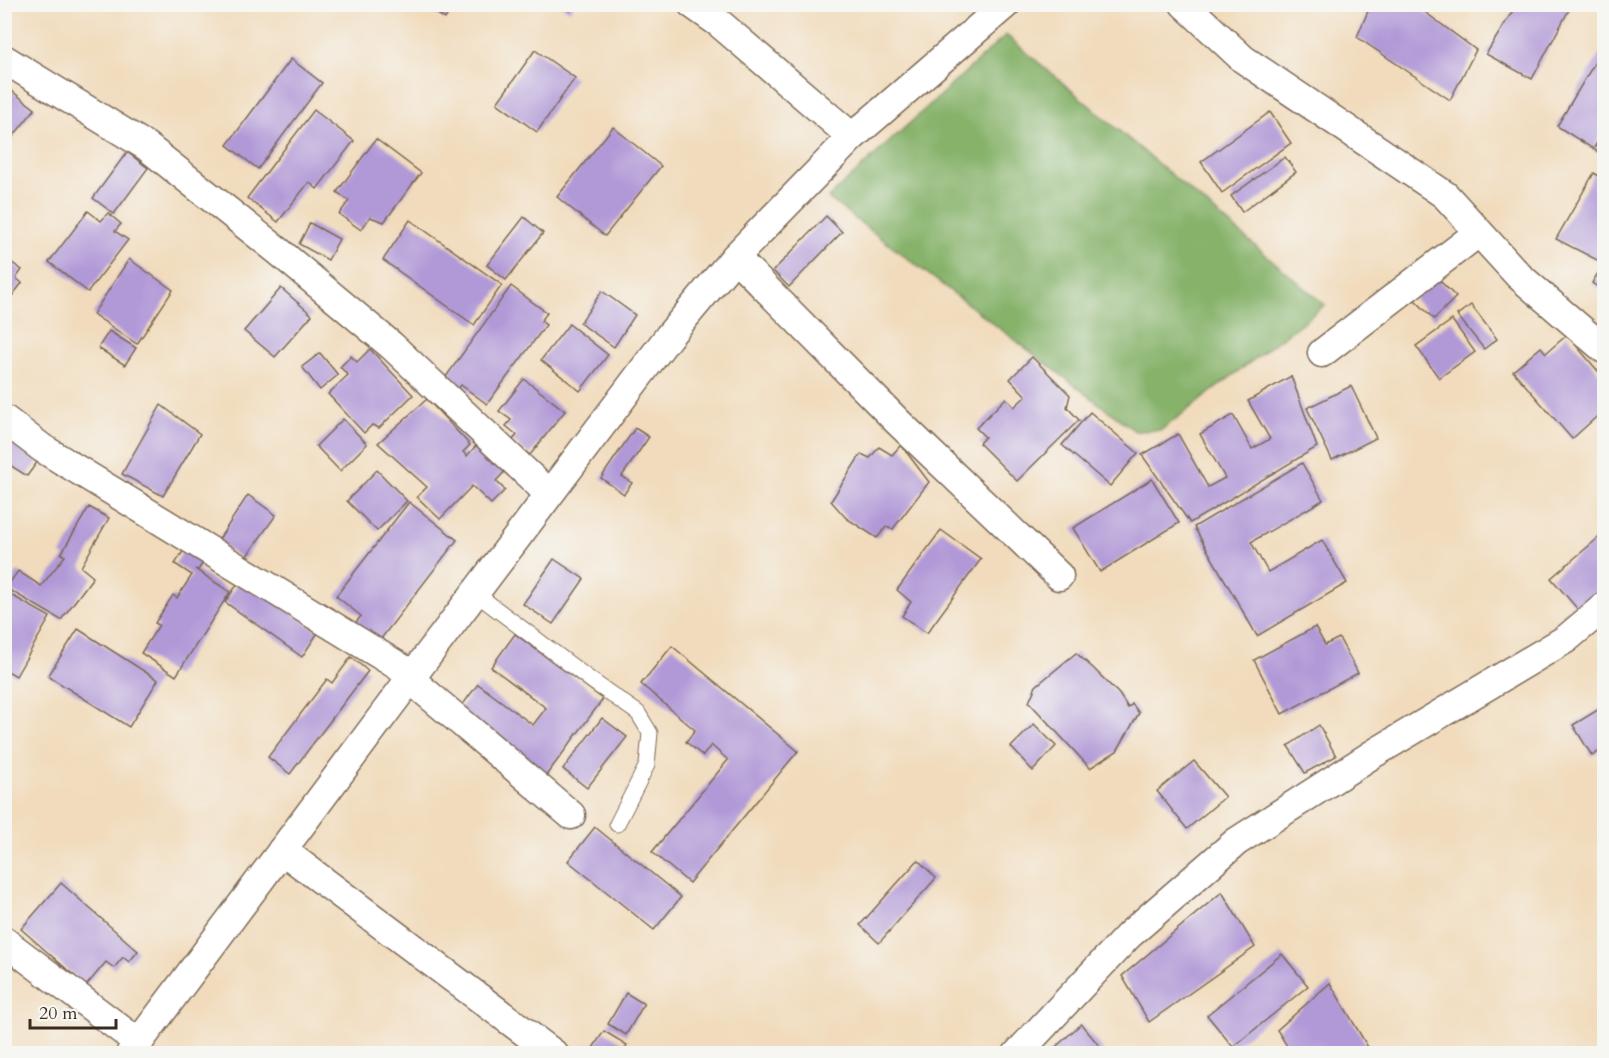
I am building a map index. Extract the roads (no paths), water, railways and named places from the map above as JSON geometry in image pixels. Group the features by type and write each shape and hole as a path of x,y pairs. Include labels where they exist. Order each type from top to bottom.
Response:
{"street":[{"path":"692,4 719,23 852,137"},
{"path":"4,941 135,1048 669,336 735,257 852,137 1006,4"},
{"path":"1184,4 1243,59 1444,195 1519,276 1605,349"},
{"path":"4,59 146,146 278,250 392,346 549,494"},
{"path":"1322,353 1478,233"},
{"path":"735,257 898,422 1059,576"},
{"path":"4,419 42,448 412,677 571,815"},
{"path":"1017,1053 1130,935 1236,842 1373,754 1566,639 1605,607"},
{"path":"282,850 554,1053"}],"lane":[{"path":"475,593 638,713 650,733 647,765 617,824"}]}
